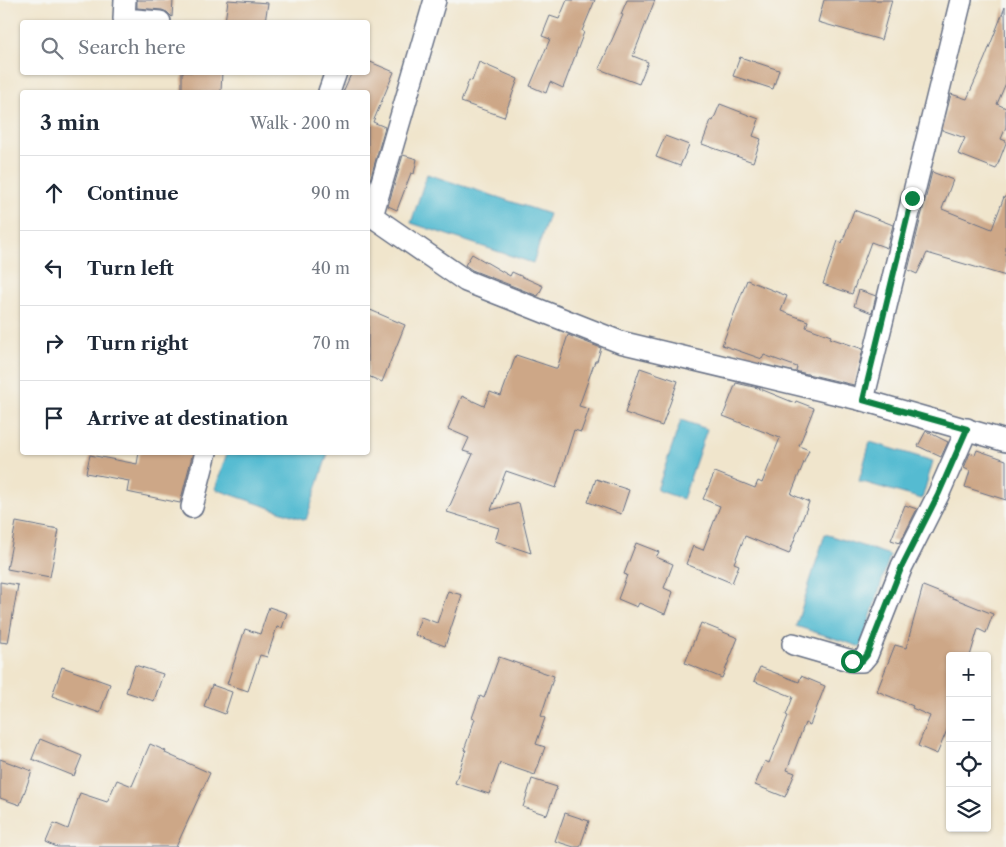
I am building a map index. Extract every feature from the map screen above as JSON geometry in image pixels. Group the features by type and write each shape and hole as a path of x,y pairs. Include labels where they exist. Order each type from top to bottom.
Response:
{"street":[{"path":"125,0 124,19 136,20"},
{"path":"435,0 370,216 466,281 620,342 863,400 1006,441"},
{"path":"863,400 962,0"},
{"path":"330,90 335,75"},
{"path":"793,644 852,661 862,661 867,655 902,566 938,495 967,429"},
{"path":"192,507 205,455"}],"water":[{"path":"427,174 549,214 533,263 411,223"},
{"path":"681,420 707,429 683,499 657,490"},
{"path":"870,442 933,461 922,499 859,481"},
{"path":"226,455 327,455 306,520 215,489"},
{"path":"825,534 890,555 861,647 796,626"}],"building":[{"path":"137,0 173,0 172,17 162,10 137,8"},
{"path":"228,0 268,3 265,20 225,20"},
{"path":"567,0 595,0 582,31 584,32 563,88 550,82 546,93 530,86 550,39 542,36 550,16 559,19"},
{"path":"627,0 655,0 633,56 648,62 639,84 599,69 623,15 621,14"},
{"path":"824,0 892,0 881,40 818,22"},
{"path":"1005,7 1006,83 997,104 1006,108 1006,127 1001,139 1006,141 1006,143 996,169 958,154 965,138 942,130 951,94 967,99"},
{"path":"740,57 779,70 773,89 733,76"},
{"path":"370,62 394,72 373,122 385,127 370,180 370,90 344,90 351,75 370,75"},
{"path":"479,62 518,79 504,117 461,102 469,80 472,81"},
{"path":"182,75 222,75 221,90 182,90"},
{"path":"720,104 759,119 753,136 761,139 753,162 702,144 711,120 713,121"},
{"path":"665,136 689,145 680,166 656,157"},
{"path":"403,155 417,159 414,174 411,173 397,210 388,206"},
{"path":"932,172 953,180 942,209 992,229 1004,197 1006,197 1006,276 927,253 917,274 908,270"},
{"path":"854,210 893,225 887,248 871,242 852,294 823,284 838,241 842,243"},
{"path":"472,254 510,276 512,272 543,286 538,296 472,270 465,265"},
{"path":"747,280 787,296 781,311 808,321 806,327 831,336 830,338 863,349 854,385 799,372 796,371 797,367 764,355 762,359 722,345"},
{"path":"859,290 876,296 872,313 854,306"},
{"path":"370,310 405,325 382,382 370,377"},
{"path":"568,335 601,348 579,406 589,409 581,432 574,430 556,488 506,471 491,510 519,503 531,553 495,541 499,528 447,512 473,454 463,451 469,438 448,429 462,396 484,406 490,392 501,396 516,355 557,368"},
{"path":"640,368 678,381 662,426 625,413"},
{"path":"736,383 758,388 795,403 796,401 814,408 799,446 809,450 791,494 809,502 789,554 745,536 734,563 739,565 732,583 686,564 693,546 703,550 720,506 703,499 715,472 755,488 758,481 762,483 780,438 723,416"},
{"path":"926,431 948,442 941,457 918,446"},
{"path":"977,450 1006,460 1006,500 965,487 970,471 964,468 970,453 975,455"},
{"path":"90,455 137,464 138,455 192,455 180,503 127,492 129,481 86,473"},
{"path":"596,479 629,490 621,514 588,502"},
{"path":"905,505 917,509 900,543 891,540"},
{"path":"16,522 59,530 50,577 7,569"},
{"path":"636,543 659,552 656,557 673,564 664,588 673,592 665,614 639,603 637,607 618,599 627,575 624,574"},
{"path":"0,582 18,585 8,643 0,642"},
{"path":"923,586 993,614 986,633 978,629 971,652 946,652 946,733 937,754 918,746 930,716 912,708 913,706 877,691 895,645 906,648"},
{"path":"448,591 462,595 445,646 415,635 421,617 437,623"},
{"path":"269,607 287,613 282,628 277,627 267,657 260,655 248,691 227,684 245,629 260,634"},
{"path":"701,623 738,638 722,678 685,663"},
{"path":"499,657 554,676 541,716 545,718 536,744 545,747 535,775 500,763 489,794 455,783 475,719 472,718 480,696 484,698"},
{"path":"135,665 163,674 154,701 126,692"},
{"path":"62,667 110,684 100,713 52,696"},
{"path":"760,667 799,682 801,676 825,686 810,725 805,723 787,770 795,773 785,797 755,785 765,761 769,763 788,716 786,715 793,697 754,681"},
{"path":"212,685 232,692 225,714 204,706"},
{"path":"40,739 82,756 74,776 32,759"},
{"path":"150,744 166,751 165,753 210,773 176,847 57,847 46,842 54,823 68,829 80,793 107,802 117,780 132,786"},
{"path":"0,759 32,771 20,805 0,798"},
{"path":"532,779 557,787 547,815 523,807"},
{"path":"565,813 589,821 580,847 555,841"}],"route":[{"path":"852,661 862,661 867,655 902,566 938,495 967,429 863,400 912,198"}]}
